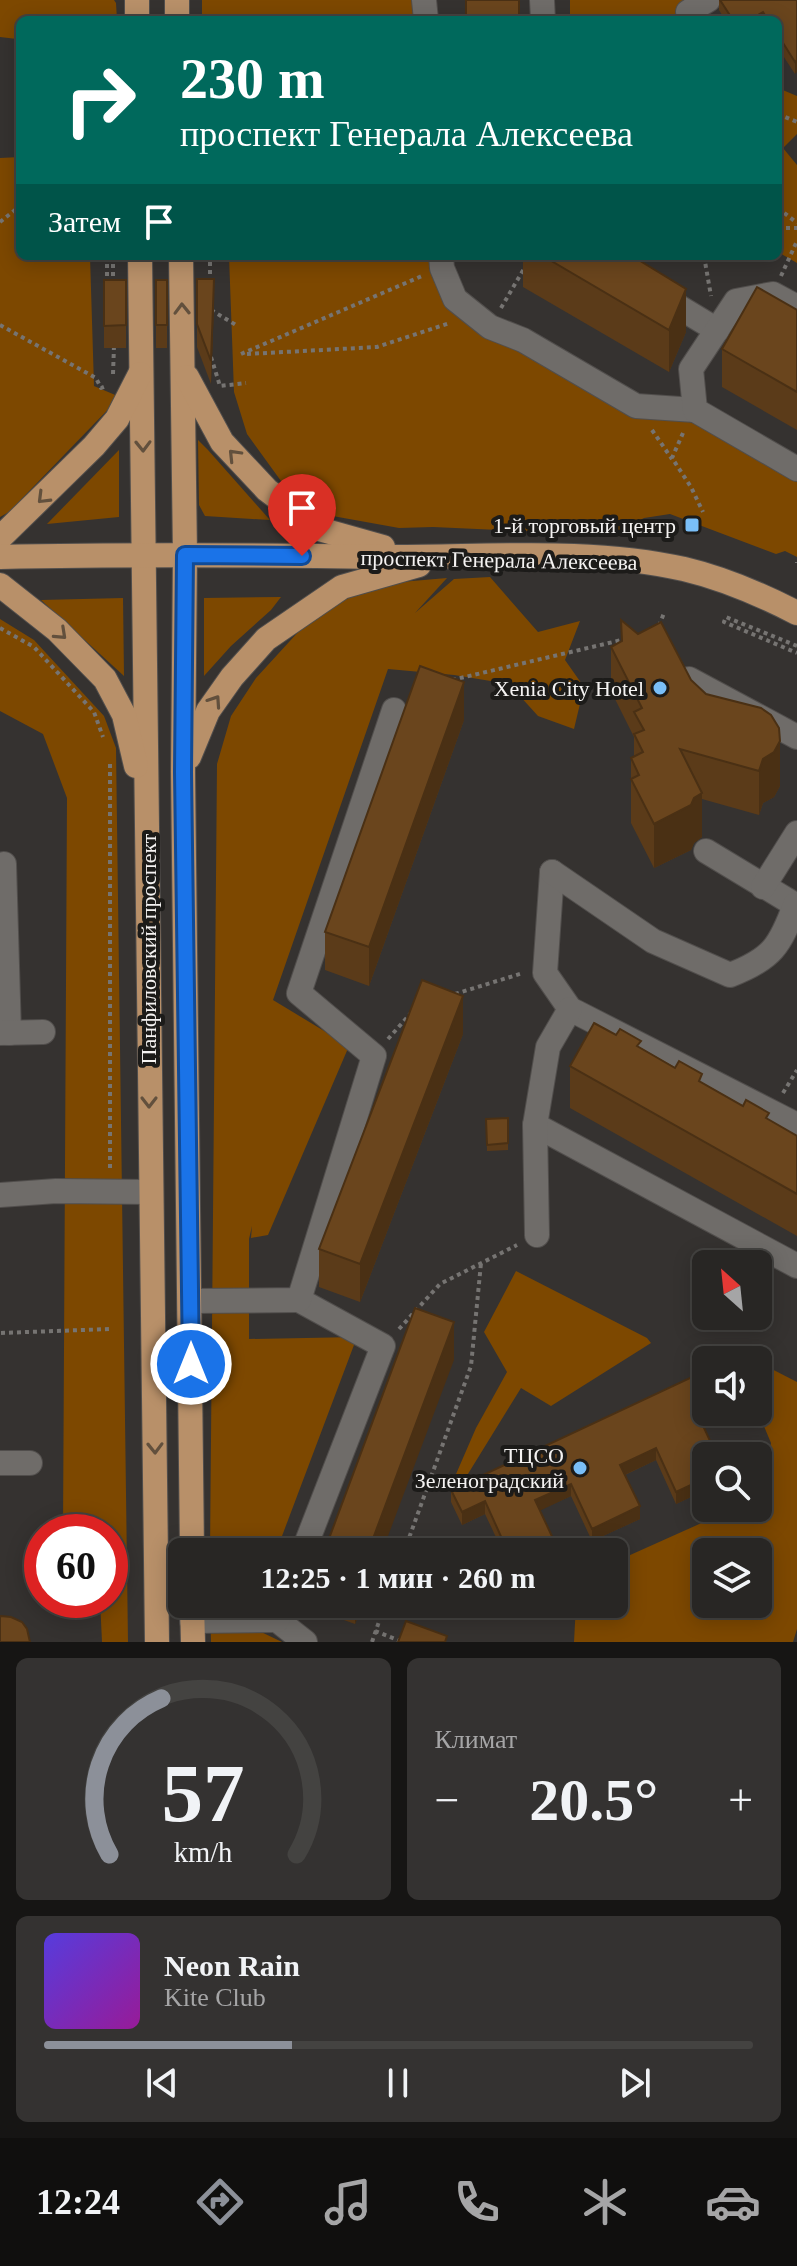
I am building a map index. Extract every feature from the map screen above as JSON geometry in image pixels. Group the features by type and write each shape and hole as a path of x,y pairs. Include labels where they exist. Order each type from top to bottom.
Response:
{"main road":[{"name":"Панфиловский проспект","path":"140,260 157,1642"},
{"name":"Панфиловский проспект","path":"181,260 192,1538"},
{"path":"182,368 222,442 267,490 319,529 372,546 449,557"},
{"path":"0,538 94,446 117,419 142,372"},
{"name":"проспект Генерала Алексеева","path":"0,557 145,554 533,556 641,562 686,570 769,599 797,613"},
{"path":"183,772 208,711 232,677 266,639 342,587 449,557"},
{"path":"0,585 57,630 105,679 124,715 135,757 148,884"}],"lane":[{"path":"442,262 455,299 483,321 523,340 636,406 695,410 797,469"},
{"path":"636,281 717,330"},
{"path":"695,410 691,369 736,301 773,294 797,307"},
{"path":"689,679 797,737"},
{"path":"299,1300 374,1056 299,993 394,710"},
{"path":"763,887 797,833"},
{"path":"706,851 796,906 782,939 757,965 730,975 653,941 552,872 545,973 570,1009 797,1125"},
{"path":"4,864 4,1033 43,1032"},
{"path":"537,1235 535,1125 548,1047 570,1009"},
{"path":"535,1125 797,1266"},
{"path":"0,1195 56,1191 150,1192"},
{"path":"190,1301 299,1300 383,1346 308,1538"},
{"path":"0,1463 30,1463"},
{"path":"192,1622 227,1618"},
{"path":"285,1618 305,1642"}],"path":[{"path":"0,222 16,209"},
{"path":"782,212 797,225"},
{"path":"773,294 797,241"},
{"path":"107,260 110,287 113,260"},
{"path":"209,295 210,260"},
{"path":"442,262 241,354 377,347 483,321 528,260"},
{"path":"705,260 717,330"},
{"path":"209,309 236,325"},
{"path":"0,325 96,378 101,388"},
{"path":"113,384 114,333"},
{"path":"207,346 220,386 246,383"},
{"path":"636,406 691,487 703,512"},
{"path":"672,458 695,410"},
{"path":"656,634 664,613"},
{"path":"797,646 726,617 724,622 797,653"},
{"path":"0,628 34,647 94,712 106,747"},
{"path":"443,682 630,639"},
{"path":"110,758 110,1192"},
{"path":"446,997 545,967"},
{"path":"374,1056 416,1007"},
{"path":"383,1346 440,1284 537,1235"},
{"path":"409,1538 471,1366 481,1263"},
{"path":"1,1333 110,1329"},
{"path":"372,1642 380,1618"},
{"path":"375,1631 403,1642"}],"shaded area":[{"path":"0,0 114,0 116,3 117,16 16,16 16,39 0,37"},
{"path":"202,0 424,0 426,16 202,16"},
{"path":"570,0 713,0 707,16 570,16"},
{"path":"782,90 797,96 797,134 783,148 797,165 797,263 782,254"},
{"path":"16,157 16,260 90,260 94,386 120,397 9,512 0,517 0,158"},
{"path":"229,260 441,260 442,268 490,327 608,390 695,410 797,469 797,557 785,551 776,554 670,514 644,518 611,535 399,528 327,515 281,481 247,434 234,392"},
{"path":"198,440 270,520 205,516 199,505"},
{"path":"119,450 119,517 47,524"},
{"path":"490,577 538,632 580,621 565,660 584,687 574,729 538,716 509,684 388,669 273,1000 349,1046 268,1235 251,1238 252,1226 249,1239 249,1339 357,1337 281,1538 210,1538 217,764 231,716 256,678 311,618 366,585 447,578 415,613 454,579"},
{"path":"281,597 271,610 231,646 204,676 204,598"},
{"path":"123,598 124,676 41,600"},
{"path":"0,619 34,640 104,716 116,748 126,1514 63,1514 67,798 43,734 0,711"},
{"path":"516,1271 647,1338 651,1343 551,1406 521,1388 463,1482 453,1481 476,1428 507,1372 484,1332"},
{"path":"772,1369 797,1382 797,1629 793,1642 574,1642 575,1618 628,1618 628,1556 704,1522 772,1522 771,1442 764,1426 772,1426"},
{"path":"101,1618 128,1618 128,1642 102,1642"},
{"path":"210,1618 254,1618 257,1630 282,1642 211,1642"}],"building":[{"path":"466,0 519,0 519,16 466,16"},
{"path":"720,0 797,0 797,60 795,62 782,41 782,16 766,16 763,12 756,16 730,16"},
{"path":"550,260 639,260 686,289 669,330"},
{"path":"197,279 214,279 211,361 197,324"},
{"path":"104,280 126,280 126,325 104,326"},
{"path":"156,280 167,280 167,325 156,325"},
{"path":"757,287 797,310 797,392 722,349"},
{"path":"621,620 638,634 661,622 691,680 706,694 761,708 771,715 779,728 780,741 774,752 763,759 759,771 680,749 702,793 694,798 691,805 654,824 631,779 639,775 631,758 643,752 634,734 644,730 634,712 642,708 611,647 622,641"},
{"path":"420,666 464,682 369,947 325,932"},
{"path":"422,980 463,996 360,1264 319,1249"},
{"path":"594,1023 616,1035 620,1029 641,1041 637,1046 675,1068 679,1061 702,1074 699,1081 743,1106 746,1100 769,1113 766,1118 797,1136 797,1194 570,1066"},
{"path":"508,1118 508,1143 487,1145 486,1119"},
{"path":"415,1308 454,1322 373,1538 329,1538"},
{"name":"ТЦСО Зеленоградский","path":"692,1377 692,1426 703,1426 711,1442 692,1442 692,1485 676,1492 656,1448 620,1465 640,1506 592,1529 571,1484 535,1500 553,1538 502,1538 485,1501 462,1512 451,1490"},
{"path":"1,1616 22,1622 30,1642 0,1642"},
{"path":"406,1621 447,1636 445,1642 398,1642"}],"place":[{"name":"1-й торговый центр","path":"692,525"},
{"name":"Xenia City Hotel","path":"660,688"},
{"name":"ТЦСО Зеленоградский","path":"580,1468"}],"route":[{"path":"191,1364 183,772 185,555 302,556"}]}
